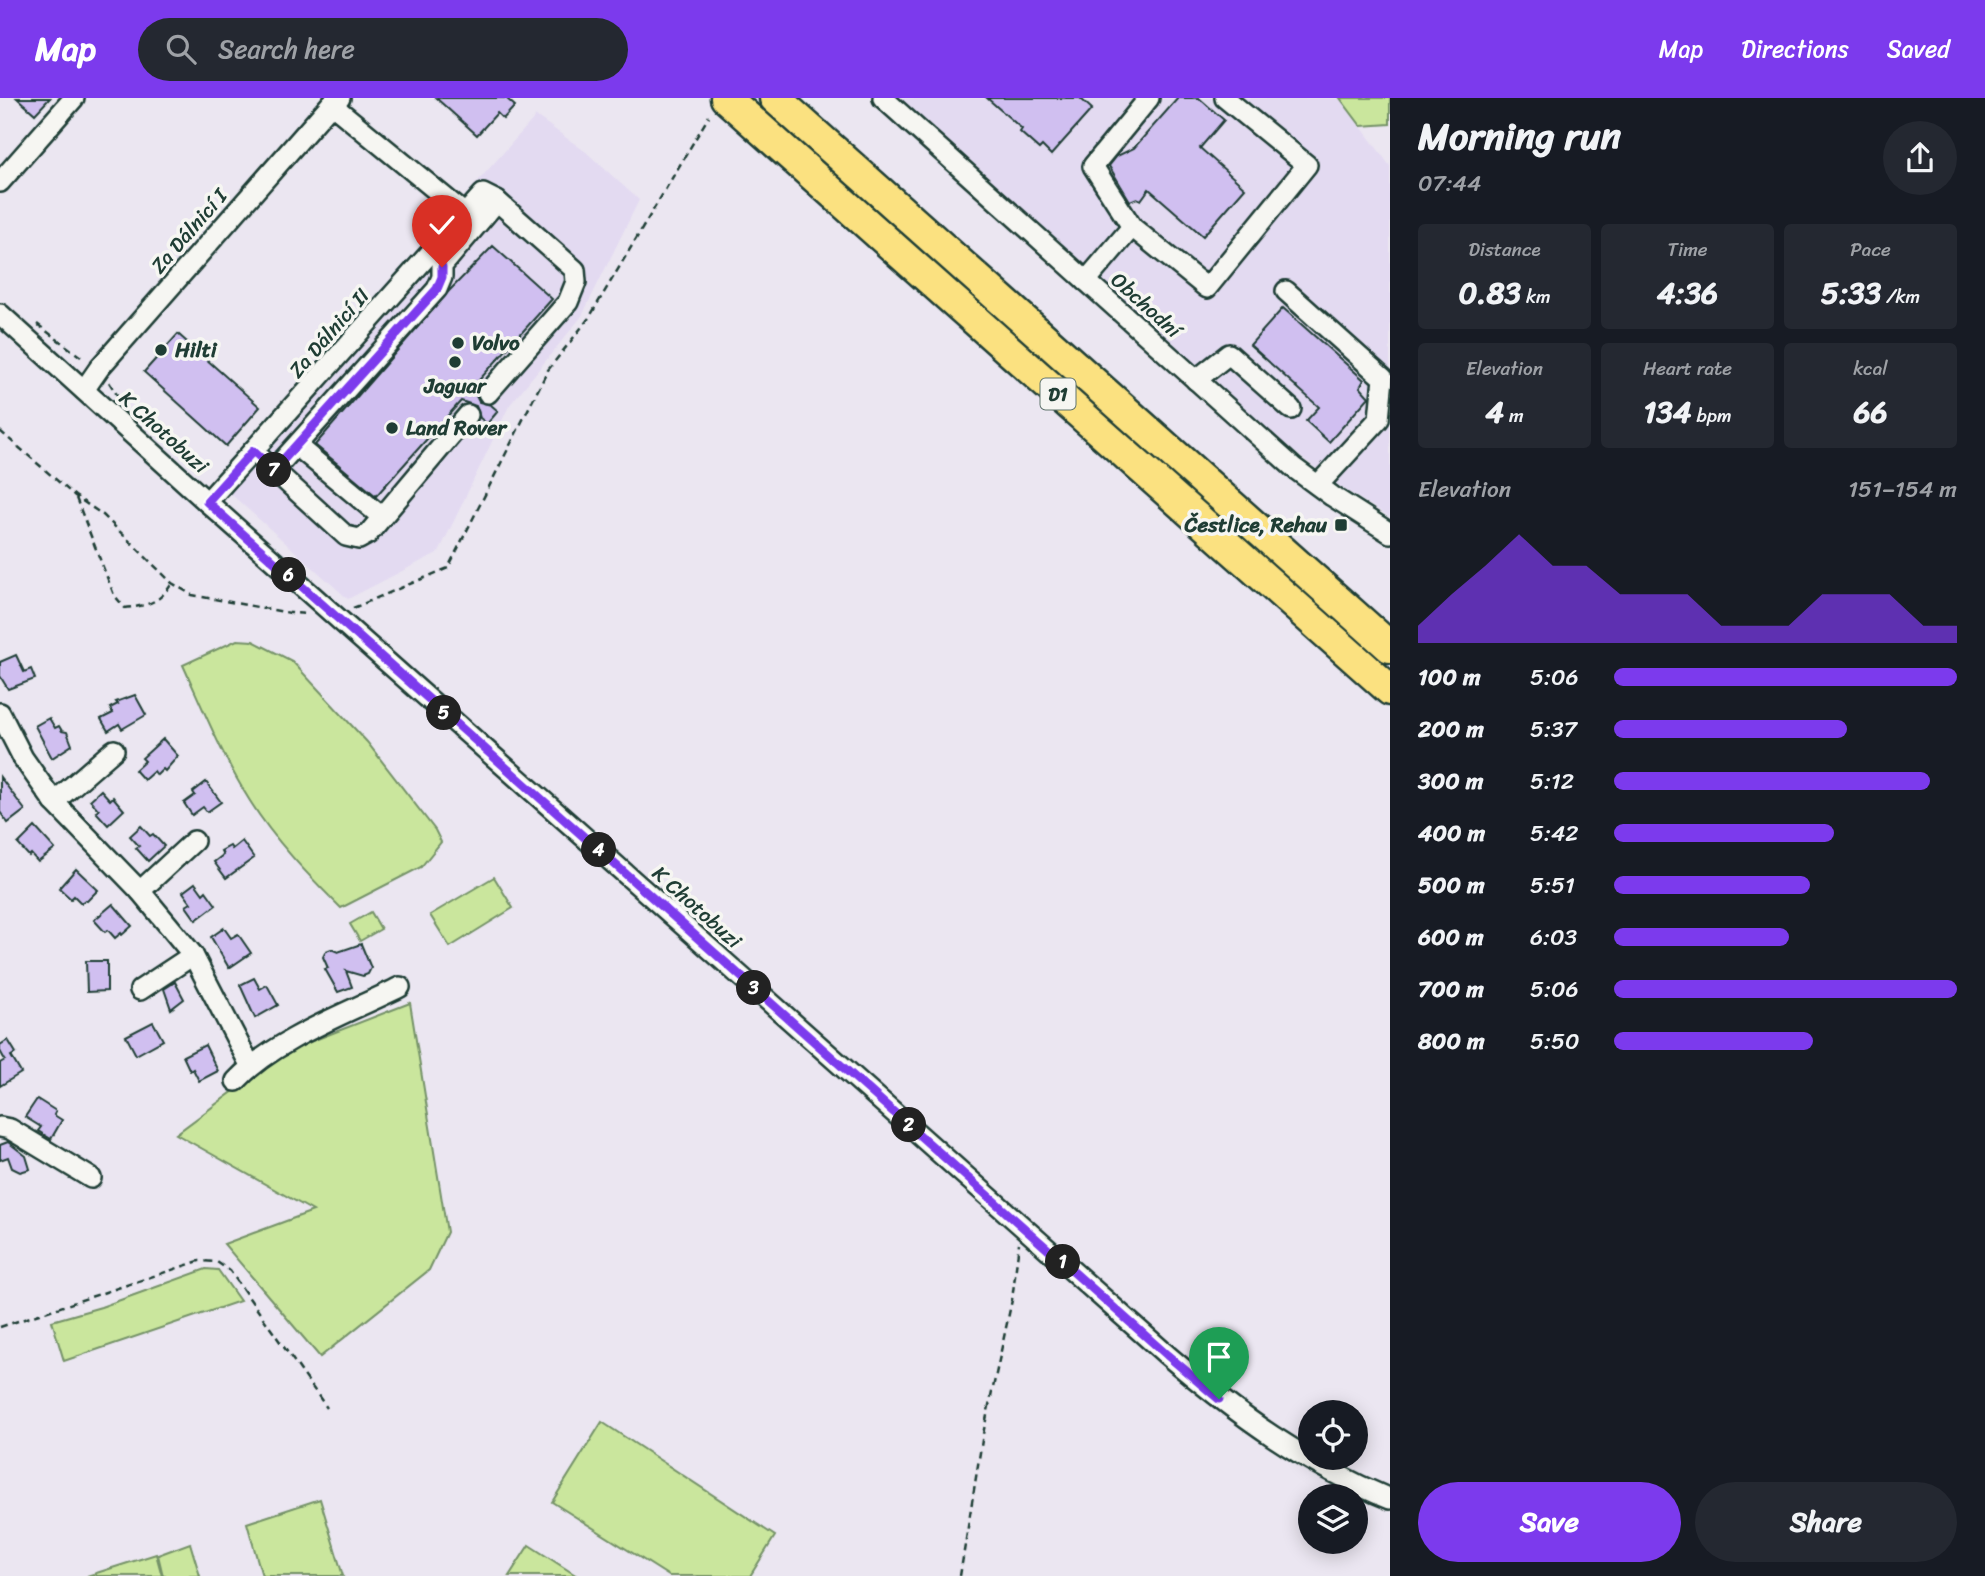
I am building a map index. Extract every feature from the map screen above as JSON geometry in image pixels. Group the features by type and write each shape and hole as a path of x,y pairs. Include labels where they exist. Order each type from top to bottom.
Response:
{"highway":[{"name":"D1","path":"775,98 1390,647"},
{"name":"D1","path":"717,107 1390,690"}],"street":[{"path":"0,182 74,98"},
{"name":"Obchodní","path":"883,98 1294,468 1390,533"},
{"path":"1149,98 1093,166 1132,227 1207,288 1307,165 1225,98"},
{"name":"Za Dálnicí I","path":"84,390 109,356 336,101 465,214"},
{"path":"274,470 437,289 442,277 442,267 490,197 575,270 576,282 568,302 488,393"},
{"name":"Za Dálnicí II","path":"207,502 465,214 490,197"},
{"path":"1086,281 1132,227"},
{"path":"1286,291 1383,378 1380,419 1318,485"},
{"name":"K Chotobuzi","path":"0,314 326,607 539,808 1219,1399 1275,1439 1327,1469 1390,1499"},
{"path":"1196,380 1229,354 1291,409"},
{"path":"253,451 346,536 359,539 368,534 468,415"},
{"path":"297,446 382,517"},
{"path":"0,713 23,758 54,802 140,891 193,955 250,1065"},
{"path":"54,802 114,750"},
{"path":"140,891 194,841"},
{"path":"140,990 193,955"},
{"path":"236,1081 250,1065 306,1030 400,987"},
{"path":"0,1127 10,1129 91,1178"}],"path":[{"path":"353,608 448,568 548,370 589,318 717,107"},
{"path":"30,318 92,366"},
{"path":"0,431 75,496 103,515 172,583 192,595 290,613 309,614 326,607"},
{"path":"75,496 114,595 125,608 144,607 164,596 172,583"},
{"path":"960,1576 983,1434 1011,1307 1017,1252 1028,1231"},
{"path":"0,1327 199,1261 217,1262 230,1271 327,1408"}],"shaded area":[{"path":"896,98 1340,98 1390,166 1390,517 1339,486 1208,386"},
{"path":"536,116 586,152 639,200 582,316 509,406 439,552 348,599 213,478"}],"green space":[{"path":"1340,98 1390,98 1390,124 1361,126"},
{"path":"237,640 253,641 292,661 367,742 435,830 441,842 421,867 341,908 281,844 250,801 231,768 183,665"},
{"path":"494,877 513,908 450,947 430,915"},
{"path":"371,912 381,929 360,941 350,924"},
{"path":"410,1003 447,1232 429,1270 320,1357 224,1244 313,1211 176,1134 289,1050"},
{"path":"206,1269 218,1270 240,1301 64,1361 52,1321 101,1307"},
{"path":"602,1422 775,1536 750,1576 669,1576 552,1502"},
{"path":"320,1499 343,1576 262,1576 247,1523"},
{"path":"190,1543 200,1576 163,1576 158,1555"},
{"path":"529,1545 577,1576 509,1576"},
{"path":"156,1554 162,1576 87,1576"}],"building":[{"path":"17,98 50,98 35,114"},
{"path":"436,98 506,98 515,106 503,119 497,113 477,135"},
{"path":"987,98 1080,98 1092,109 1051,155 1042,146 1039,149 1020,132 1022,129"},
{"path":"1178,98 1199,98 1224,120 1200,148 1245,188 1203,236 1149,189 1141,200 1137,198 1130,201 1109,166 1117,156 1134,148"},
{"name":"Volvo","path":"493,246 552,299 472,388 479,402 491,405 498,411 487,424 480,418 476,406 461,401 376,496 315,445 449,291"},
{"path":"1283,308 1364,380 1360,387 1369,397 1329,442 1306,421 1319,407 1250,345"},
{"path":"178,334 260,407 226,446 144,372"},
{"path":"16,655 24,672 31,669 35,679 8,689 0,676 0,662"},
{"path":"135,695 146,715 122,729 119,724 108,731 101,719 113,713 110,708 118,704 116,702"},
{"path":"49,718 55,728 59,726 62,731 67,732 72,745 52,758 35,726"},
{"path":"163,739 178,756 165,771 163,769 157,775 154,771 144,780 135,770 145,761 142,758"},
{"path":"0,777 25,810 8,823 0,812"},
{"path":"206,782 221,802 207,812 203,807 192,815 184,803"},
{"path":"101,790 110,800 113,797 124,810 108,825 96,812 99,810 90,800"},
{"path":"141,826 164,846 148,861 136,848 139,846 130,836"},
{"path":"35,827 55,849 38,862 18,844"},
{"path":"242,841 254,858 226,878 214,862 223,855 221,851 230,846 232,849"},
{"path":"76,869 98,890 81,903 74,896 71,899 59,888"},
{"path":"195,883 203,894 206,891 216,905 196,920 186,906 191,903 183,892"},
{"path":"113,904 132,926 115,938 94,920"},
{"path":"224,928 231,938 238,934 251,953 229,968 211,937"},
{"path":"361,944 371,968 368,974 363,976 346,971 352,987 338,992 325,969 328,968 323,957 326,951 331,949 338,952"},
{"path":"86,961 107,961 107,991 87,992"},
{"path":"254,978 260,989 267,985 278,1005 255,1018 240,985"},
{"path":"175,982 184,999 171,1009 164,989"},
{"path":"153,1022 163,1040 136,1055 126,1036"},
{"path":"8,1040 16,1053 11,1056 21,1073 0,1086 0,1063 5,1060 0,1045"},
{"path":"205,1045 218,1071 199,1081 193,1069 190,1071 183,1056"},
{"path":"37,1099 56,1111 54,1115 62,1120 51,1139 38,1131 41,1127 25,1117"},
{"path":"8,1142 26,1156 30,1169 20,1172 12,1168 8,1157 0,1160 0,1145"}],"place":[{"name":"Volvo","path":"458,343"},
{"name":"Hilti","path":"161,350"},
{"name":"Jaguar","path":"455,362"},
{"name":"Land Rover","path":"392,428"},
{"name":"Čestlice, Rehau","path":"1341,525"}],"route":[{"path":"442,267 442,277 437,289 274,470 253,451 207,502 1219,1399"}]}
